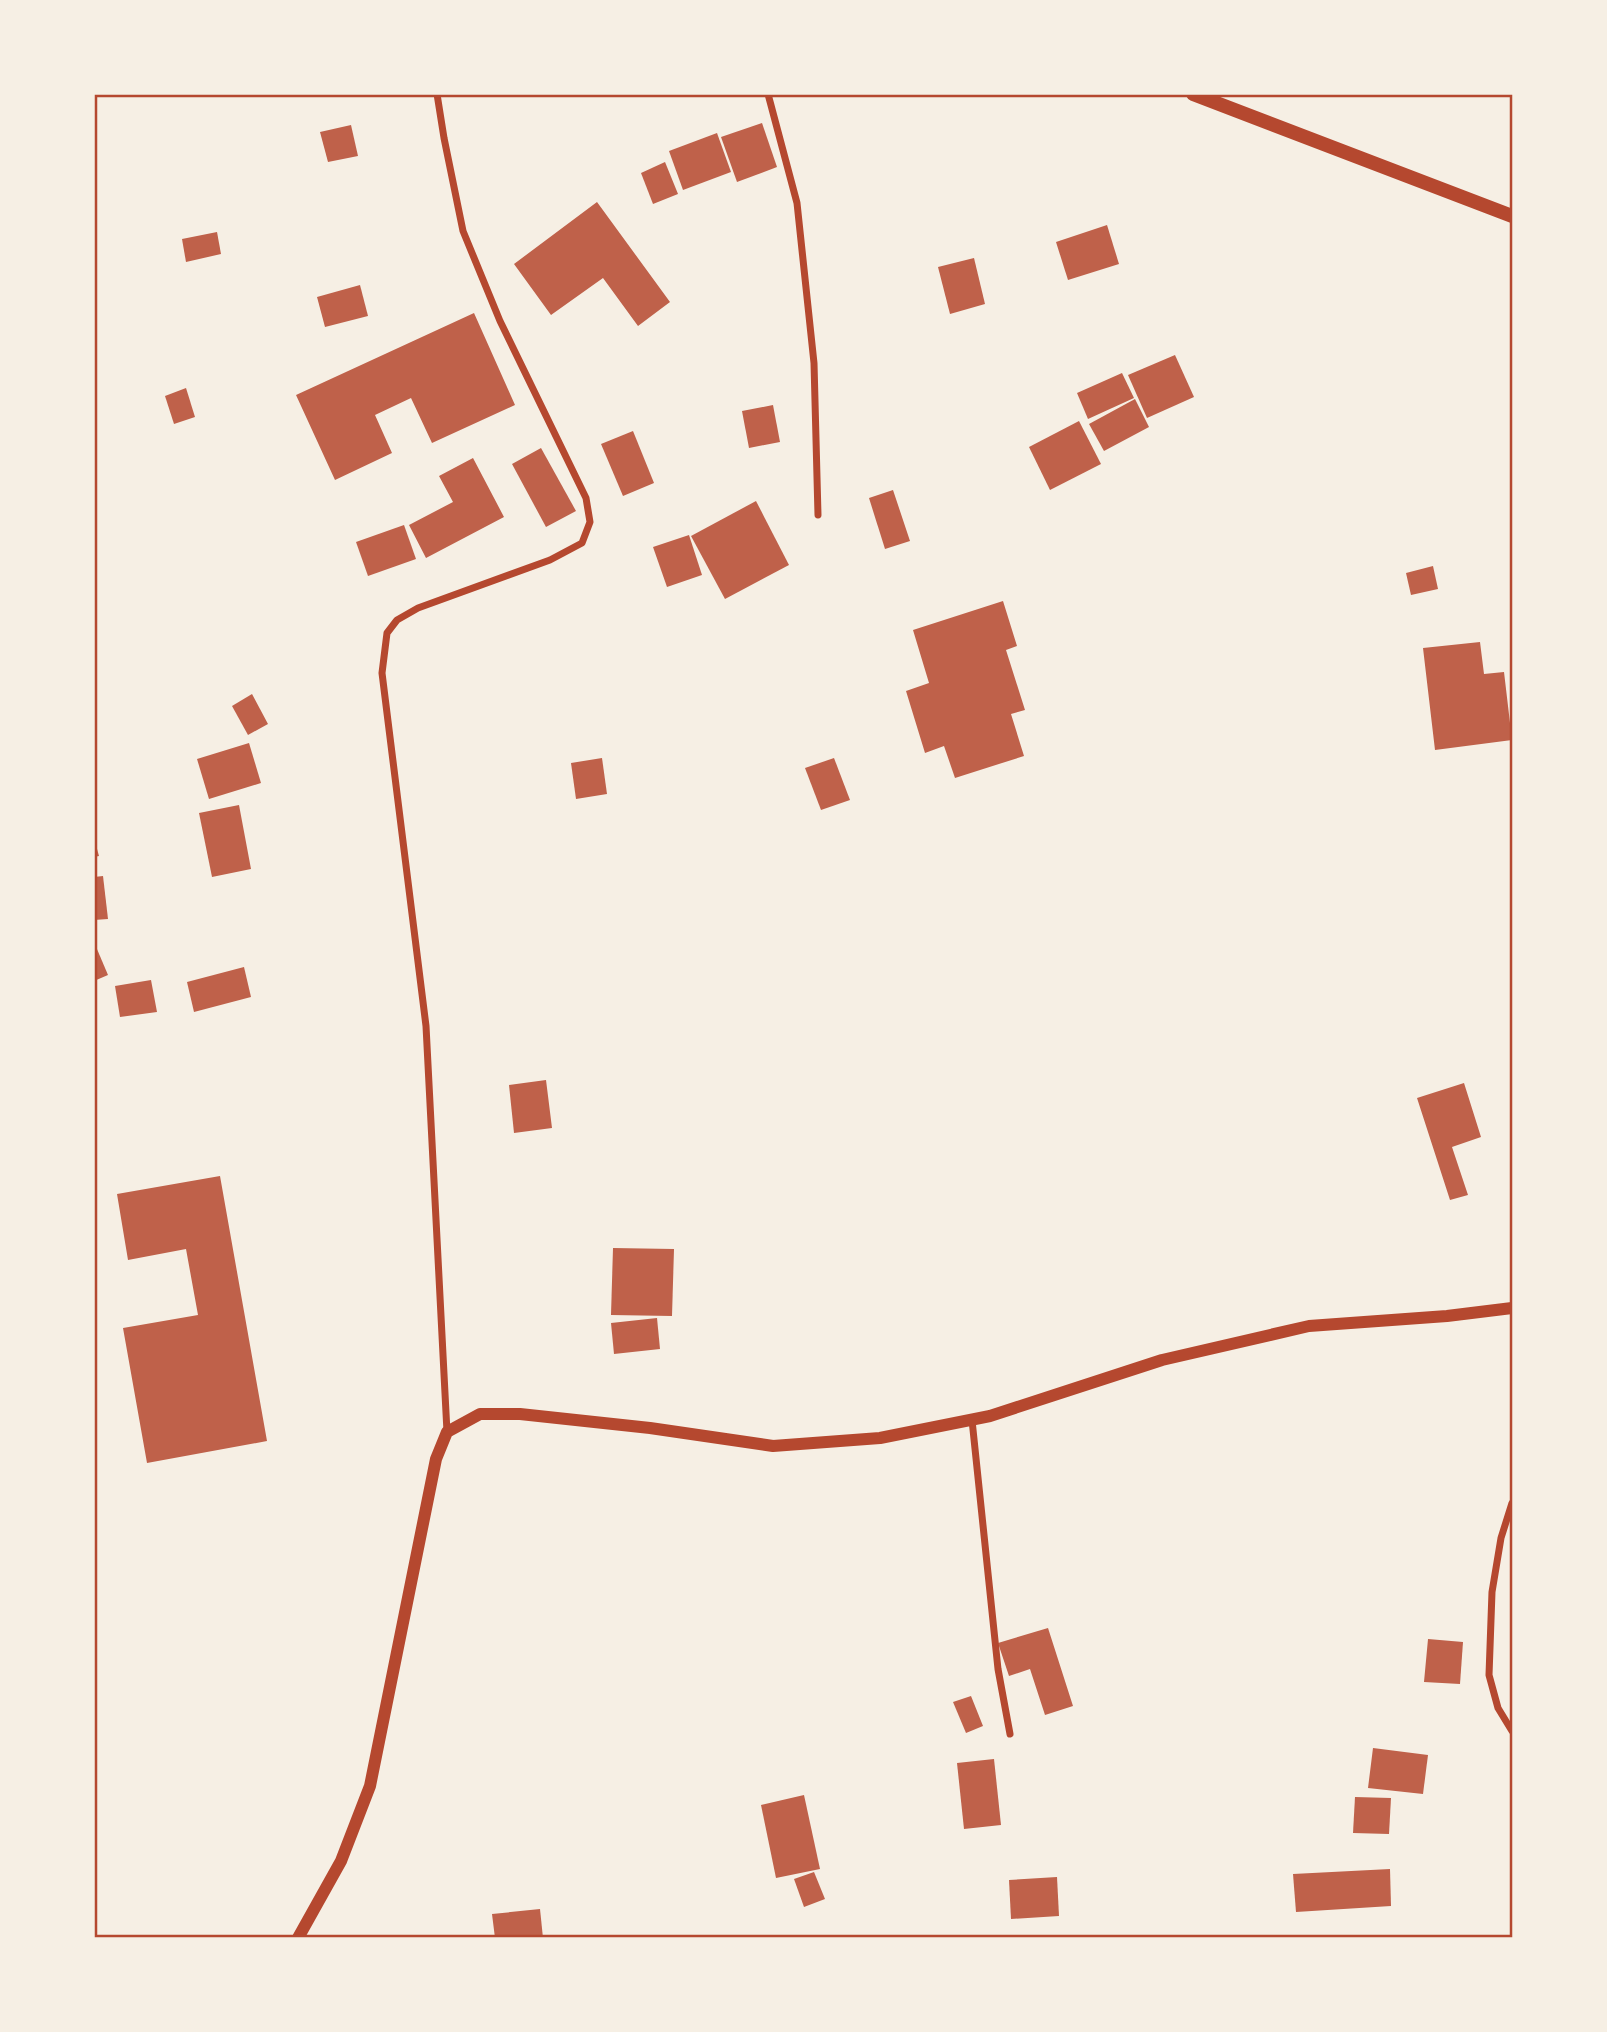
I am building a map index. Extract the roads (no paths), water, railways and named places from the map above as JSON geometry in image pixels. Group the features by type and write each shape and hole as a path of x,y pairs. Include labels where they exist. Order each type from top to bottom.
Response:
{"main road":[{"path":"1193,94 1513,216"}],"street":[{"path":"298,1937 341,1861 370,1786 436,1460 447,1432 426,1026 382,673 387,633 397,620 418,608 550,560 582,543 590,522 586,498 499,321 463,230 443,138 437,94"},
{"path":"768,94 797,203 814,363 818,515"},
{"path":"447,1432 480,1413 520,1414 650,1428 773,1446 880,1438 990,1416 1162,1360 1309,1326 1447,1316 1513,1308"},
{"path":"972,1420 998,1669 1010,1734"},
{"path":"1513,1503 1501,1538 1492,1592 1489,1675 1498,1708 1513,1731"}]}
